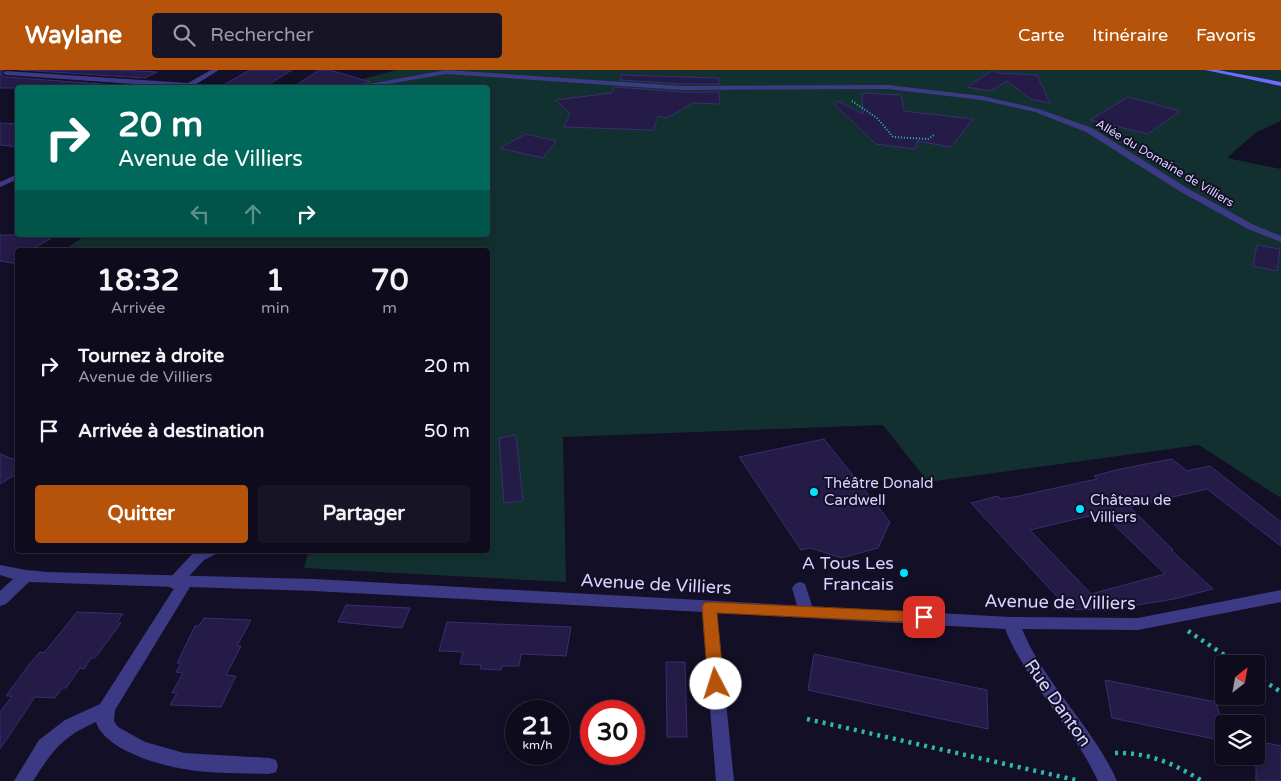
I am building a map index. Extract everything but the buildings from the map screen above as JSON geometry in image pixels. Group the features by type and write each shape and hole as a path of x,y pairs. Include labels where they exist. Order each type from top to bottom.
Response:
{"main road":[{"path":"1208,70 1281,84"}],"street":[{"path":"3,74 14,70"},
{"path":"188,85 216,70"},
{"name":"Allée du Domaine de Villiers","path":"368,85 455,70"},
{"path":"552,70 558,80"},
{"name":"Allée du Domaine de Villiers","path":"446,72 682,88 888,87 982,98 1037,110 1089,130 1184,190 1251,227 1281,239"},
{"path":"3,74 171,85"},
{"path":"0,185 15,178"},
{"path":"204,553 198,556 179,583 106,709 105,723 112,733 141,749 184,761 269,766"},
{"name":"Avenue de Villiers","path":"0,570 26,576 179,583 314,585 1011,623 1138,624 1281,596"},
{"path":"0,600 26,576"},
{"path":"800,588 806,612"},
{"path":"709,607 724,781"},
{"name":"Rue Danton","path":"1011,623 1018,645 1031,668 1078,727 1108,781"},
{"path":"23,781 45,746 71,725 106,709"}],"path":[{"path":"822,87 860,105 877,118 893,137 928,139 934,135"},
{"path":"1169,618 1224,655"},
{"path":"1265,682 1281,692"},
{"path":"807,719 1080,781"},
{"path":"1094,754 1126,752 1152,756 1181,767 1202,781"}],"green space":[{"path":"396,70 1281,70 1281,121 1255,133 1227,158 1281,169 1281,498 1199,445 928,482 883,425 563,437 566,582 304,568 308,553 490,553 490,248 67,248 83,237 490,237 490,85 340,85"}],"place":[{"name":"Théâtre Donald Cardwell","path":"814,492"},
{"name":"Château de Villiers","path":"1080,509"},
{"name":"A Tous Les Francais","path":"904,573"}],"route":[{"path":"716,684 709,607 924,617"}]}
